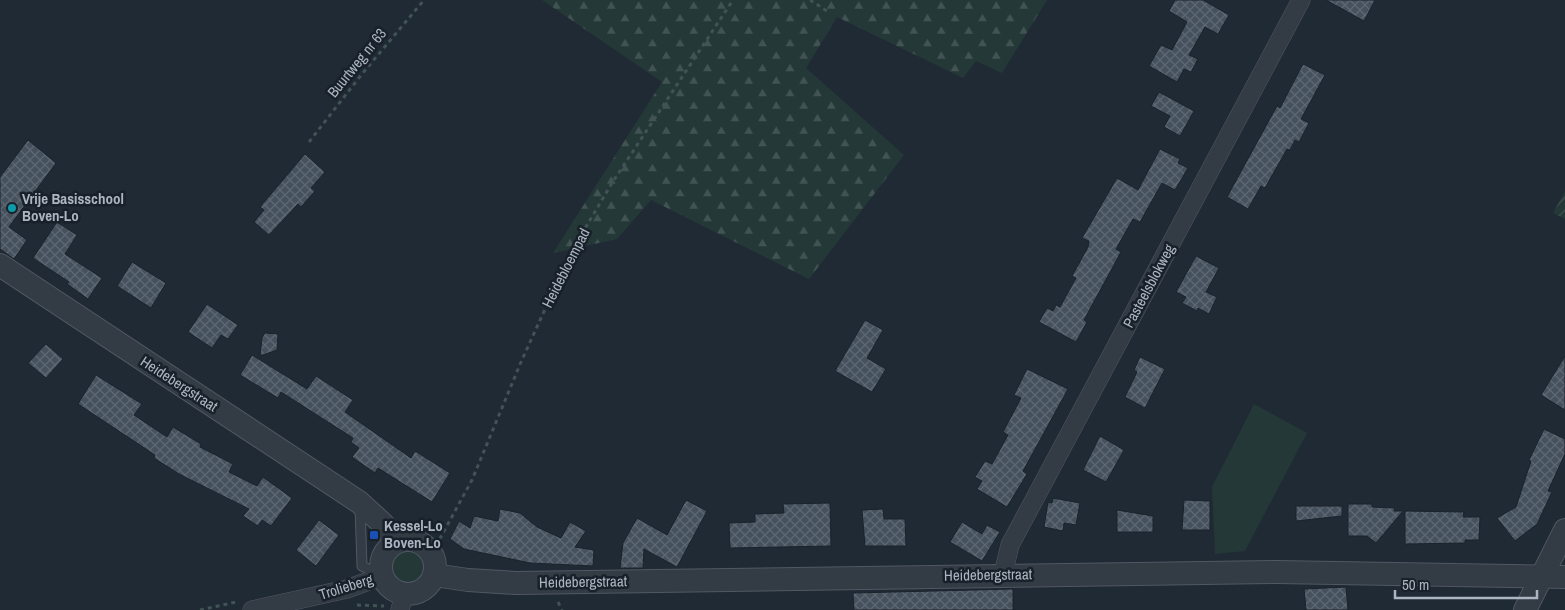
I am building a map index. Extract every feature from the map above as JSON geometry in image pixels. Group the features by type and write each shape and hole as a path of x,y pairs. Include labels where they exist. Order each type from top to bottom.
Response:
{"street":[{"name":"Pasteelsblokweg","path":"1003,574 1010,545 1301,0"},
{"name":"Heidebergstraat","path":"0,265 359,502 383,524 396,541 411,539 419,542 433,564 468,580 516,583 1003,574 1277,572 1565,577"},
{"path":"1525,610 1565,530"},
{"path":"396,541 386,549 382,557 382,576 402,602 422,590 433,564"},
{"name":"Trolieberg","path":"252,610 347,589 382,576"}],"lane":[{"path":"359,502 362,566 382,576"}],"path":[{"name":"Buurtweg nr 63","path":"309,142 362,74 424,0"},
{"name":"Heidebloempad","path":"433,564 472,480 521,362 571,252 617,175 733,0"},
{"path":"810,0 830,13"}],"green space":[{"path":"542,0 1047,0 1002,73 976,61 963,78 837,17 806,68 904,155 809,279 651,200 617,239 553,253 662,82"},
{"path":"1565,191 1565,219 1553,213"},
{"path":"1254,404 1307,433 1245,551 1215,554 1212,487"},
{"path":"408,547 421,553 427,566 421,579 408,585 395,579 389,566 395,553"}],"building":[{"path":"1175,0 1203,0 1229,15 1218,34 1205,27 1189,55 1198,59 1191,72 1184,69 1177,82 1149,66 1161,45 1172,50 1187,22 1169,11"},
{"path":"1326,0 1375,0 1364,21"},
{"path":"1303,64 1325,75 1301,119 1309,123 1299,142 1295,140 1290,150 1287,149 1265,188 1261,186 1248,209 1227,197 1277,106 1280,108"},
{"path":"1159,92 1194,111 1180,136 1164,127 1170,116 1151,106"},
{"name":"Vrije Basisschool Boven-Lo","path":"28,140 56,163 9,227 27,240 14,259 0,249 0,177"},
{"path":"1160,149 1180,159 1178,163 1188,168 1175,190 1162,183 1140,222 1133,219 1116,249 1121,252 1084,320 1087,322 1076,342 1039,322 1047,308 1053,311 1056,305 1060,307 1076,278 1072,276 1088,247 1089,241 1082,238 1117,178 1138,190"},
{"path":"305,154 325,172 311,188 315,191 301,207 298,204 269,235 254,222 264,210 260,207"},
{"path":"57,222 77,235 65,254 102,278 88,299 67,284 69,282 33,258"},
{"path":"1196,256 1219,268 1206,292 1217,297 1209,314 1198,308 1197,311 1182,303 1186,297 1176,292"},
{"path":"132,262 166,283 151,308 117,286"},
{"path":"207,304 238,325 228,339 221,335 212,348 188,332"},
{"path":"865,320 883,330 867,358 886,369 872,392 835,371"},
{"path":"265,333 278,334 277,350 260,356 262,338"},
{"path":"46,344 63,359 46,378 28,363"},
{"path":"252,355 307,389 316,376 353,400 345,412 411,458 415,451 450,473 432,502 378,468 375,473 352,457 359,448 351,442 353,438 281,392 278,398 240,375"},
{"path":"1565,356 1565,410 1541,395"},
{"path":"1140,357 1165,369 1145,408 1125,397 1137,372 1134,370"},
{"path":"1027,369 1068,389 1023,471 1027,474 1007,507 977,489 982,481 975,477 985,461 992,464 1008,435 1003,432 1021,398 1014,395"},
{"path":"96,375 142,404 134,415 167,437 173,427 201,444 200,447 233,464 229,472 257,486 263,477 292,498 271,526 262,520 258,526 243,516 249,509 179,474 154,458 155,455 78,404"},
{"path":"1544,429 1565,439 1565,454 1548,491 1552,492 1537,524 1515,541 1497,518 1516,507 1531,461 1529,460"},
{"path":"1100,436 1124,450 1106,482 1083,470"},
{"path":"1053,498 1080,503 1076,525 1064,523 1063,531 1044,527 1048,502 1052,503"},
{"path":"686,500 707,511 677,567 644,549 643,568 620,568 623,543 637,518 667,535"},
{"path":"1184,500 1210,501 1210,530 1182,530"},
{"path":"830,503 831,546 730,548 729,523 755,522 755,514 784,513 783,504"},
{"path":"1348,504 1372,504 1372,507 1395,508 1394,511 1403,511 1376,543 1367,536 1348,536"},
{"path":"1296,506 1342,506 1342,516 1296,521"},
{"path":"500,509 520,513 537,527 561,538 570,522 586,531 575,547 594,550 593,566 530,563 464,549 450,539 459,521 470,528 474,516 498,521"},
{"path":"883,509 884,519 905,519 906,546 865,546 862,510"},
{"path":"1117,510 1153,516 1153,532 1117,532"},
{"path":"1405,511 1464,512 1463,517 1480,517 1479,540 1465,540 1465,543 1405,544"},
{"path":"319,520 339,535 316,566 296,550"},
{"path":"962,522 982,534 987,525 1000,532 982,561 950,542"},
{"path":"1346,587 1348,610 1306,610 1304,589"},
{"path":"1013,589 1013,610 854,610 853,593"}],"place":[{"name":"Vrije Basisschool Boven-Lo","path":"12,208"},
{"name":"Kessel-Lo Boven-Lo","path":"374,535"}]}
